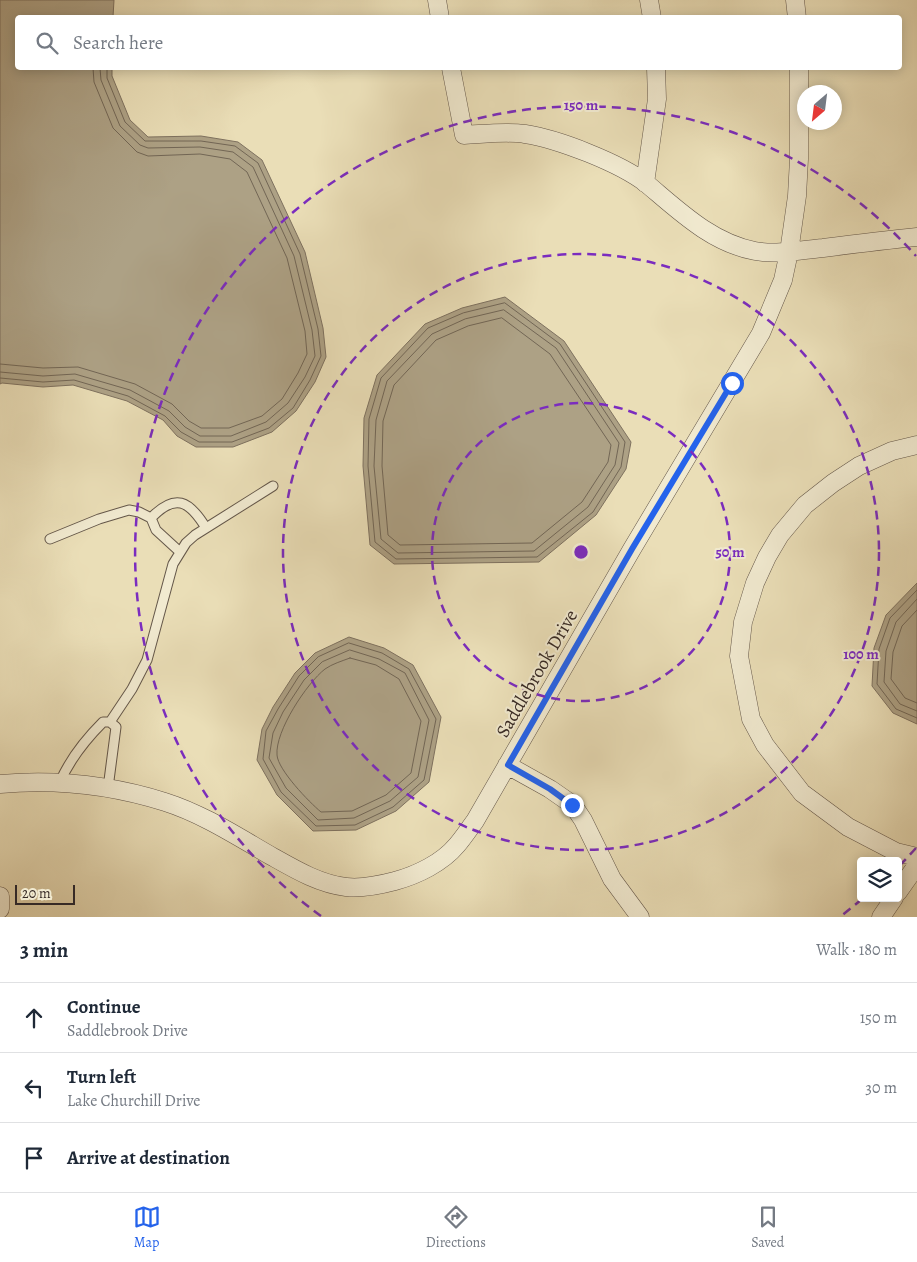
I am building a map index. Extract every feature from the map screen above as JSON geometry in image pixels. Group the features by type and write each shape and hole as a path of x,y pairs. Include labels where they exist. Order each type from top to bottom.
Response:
{"street":[{"path":"437,0 440,15"},
{"path":"649,0 652,15"},
{"path":"796,0 797,15"},
{"path":"451,70 464,135 524,134 555,140 617,167 645,183 694,223 724,241 755,251 789,252 917,237"},
{"path":"645,183 657,100 656,70"},
{"name":"Saddlebrook Drive","path":"0,784 28,781 60,782 108,788 166,802 209,821 303,874 331,884 347,887 376,886 412,875 429,868 456,847 475,821 632,549 762,334 783,280 797,196 799,70"},
{"path":"917,444 892,451 859,466 833,483 806,505 786,527 767,556 755,583 743,622 739,656 751,719 765,745 802,793 848,827 896,852 917,857"},
{"path":"508,765 550,789 572,805 584,820 612,879 640,917"},
{"path":"902,886 917,865"},
{"path":"0,896 0,909"},
{"path":"881,917 891,902"}],"lane":[{"path":"110,722 132,690 147,660 174,564 180,552 195,534 272,486"},
{"path":"151,518 161,508 171,503 180,502 198,515 206,528"},
{"path":"50,539 99,519 129,510 139,512 151,518 156,530 180,552"},
{"path":"60,782 66,768 78,750 103,722 110,722 116,727 108,788"}],"water":[{"path":"0,0 114,0 113,15 15,15 15,70 112,70 112,76 130,120 148,137 201,136 238,142 262,160 305,252 323,328 326,357 315,382 296,411 272,432 233,447 196,447 177,436 163,420 127,401 73,385 43,387 0,384"},
{"path":"505,297 564,341 631,442 626,469 596,515 539,562 394,564 370,545 363,466 364,418 377,375 425,324 462,308"},
{"path":"917,583 917,724 893,713 872,686 874,648 886,615"},
{"path":"349,637 384,648 413,665 441,717 429,782 396,811 356,830 313,831 277,795 257,760 262,729 273,707 295,673 315,653"}],"route":[{"path":"572,805 550,789 508,765 632,549 732,383"}]}
